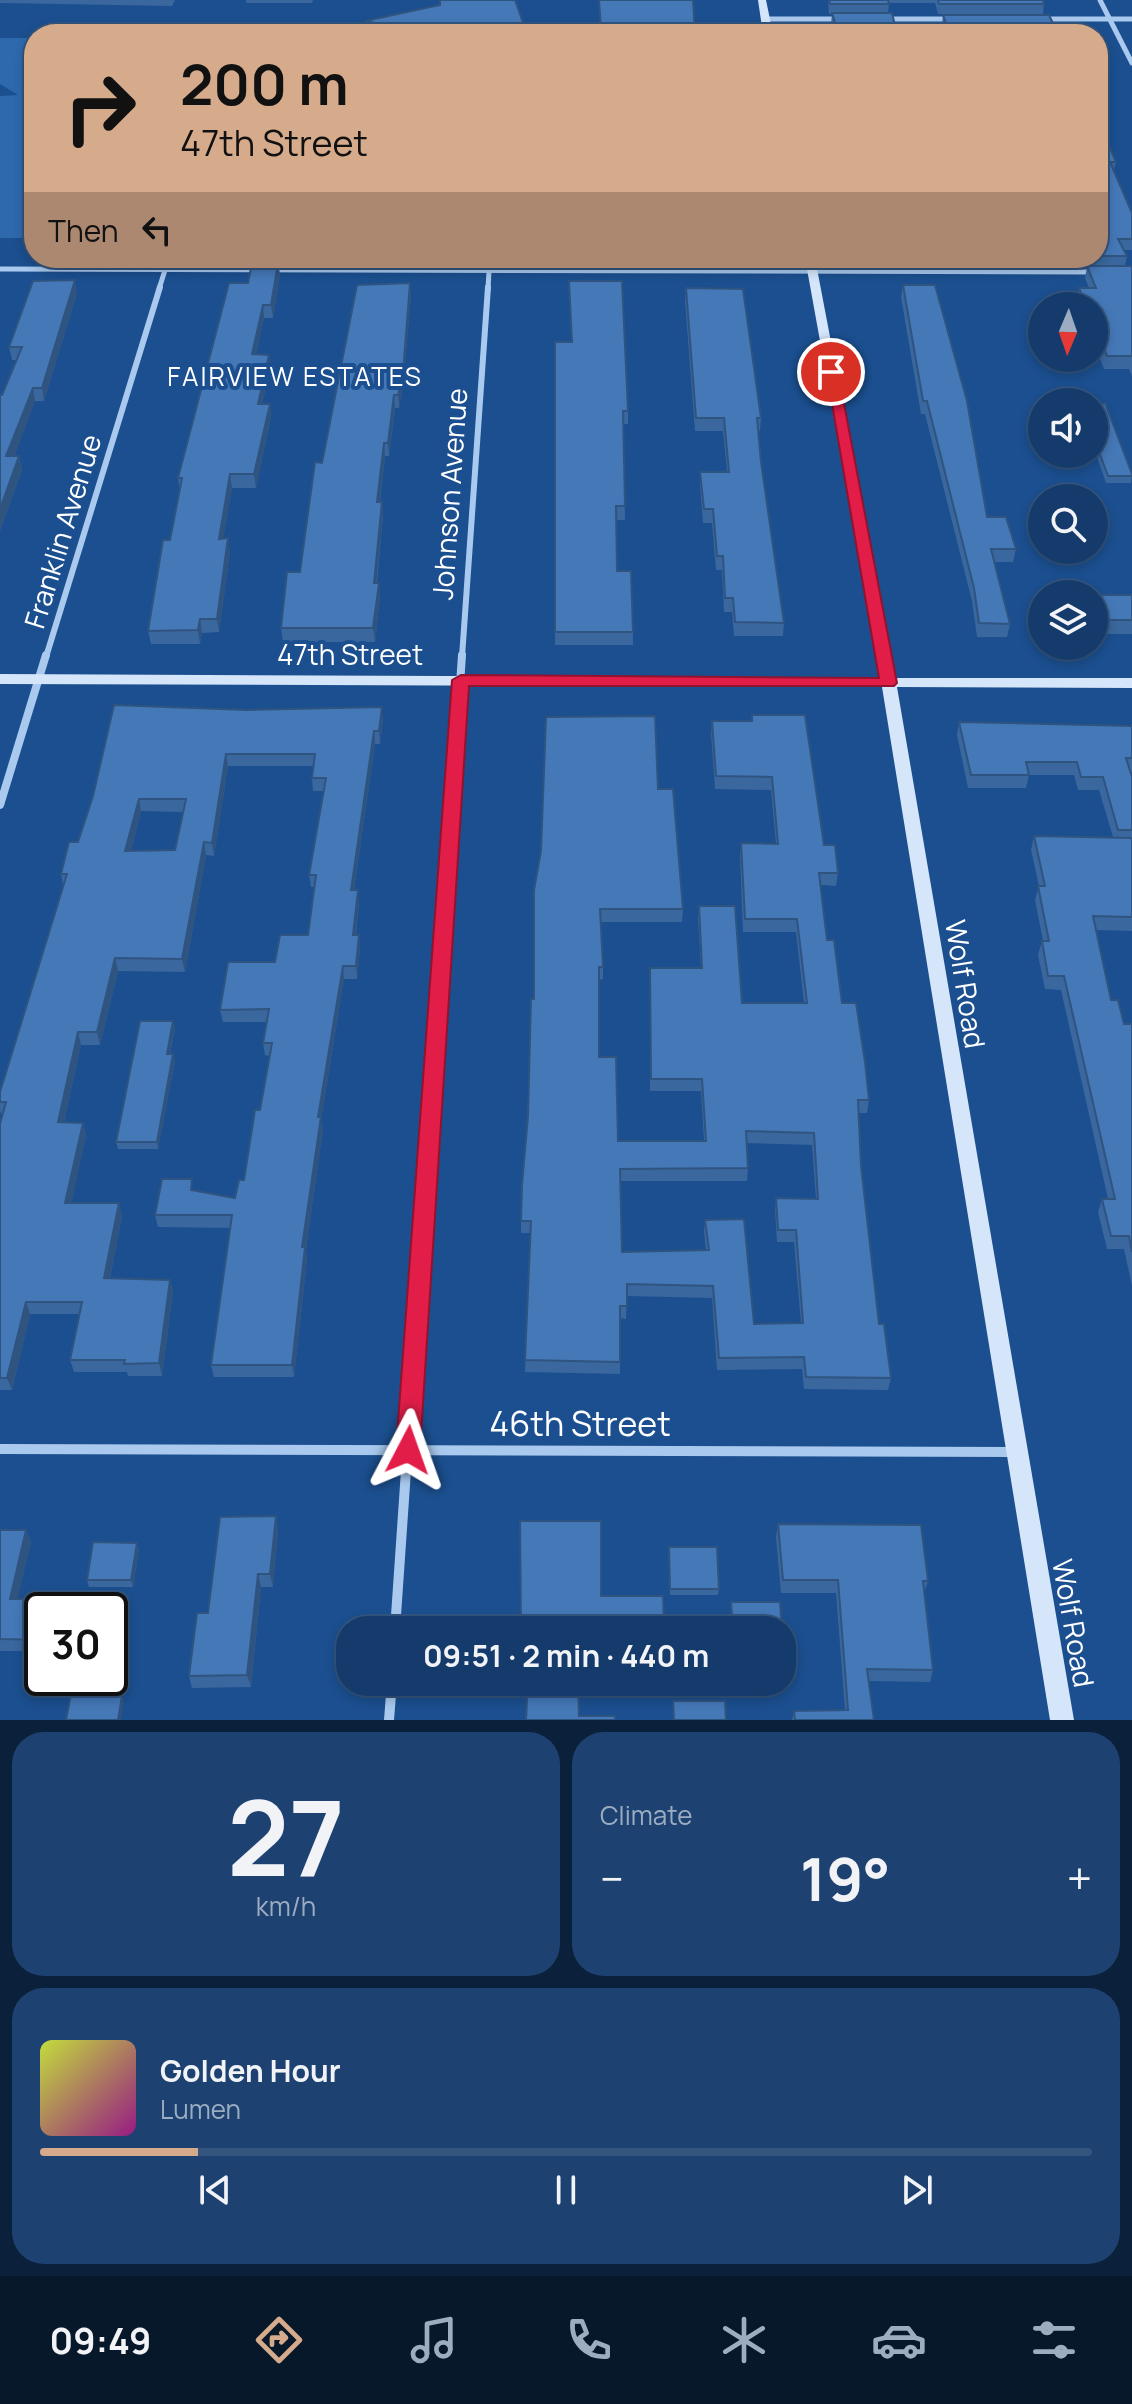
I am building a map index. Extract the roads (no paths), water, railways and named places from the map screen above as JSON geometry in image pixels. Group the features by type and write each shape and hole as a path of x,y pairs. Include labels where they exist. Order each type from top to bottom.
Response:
{"main road":[{"path":"762,0 766,24"},
{"name":"Wolf Road","path":"812,268 889,683 1062,1720"},
{"name":"47th Street","path":"0,679 1132,683"}],"street":[{"path":"1100,0 1132,63"},
{"path":"765,19 849,19"},
{"path":"881,19 960,19"},
{"path":"1040,19 1132,19"},
{"path":"0,269 489,271 650,268"},
{"path":"935,268 1101,272"},
{"name":"Franklin Avenue","path":"0,805 165,270"},
{"name":"Johnson Avenue","path":"396,1616 489,271"},
{"name":"46th Street","path":"0,1449 1015,1452"},
{"path":"389,1720 391,1696"}],"district":[{"name":"FAIRVIEW ESTATES","path":"295,376"}]}
